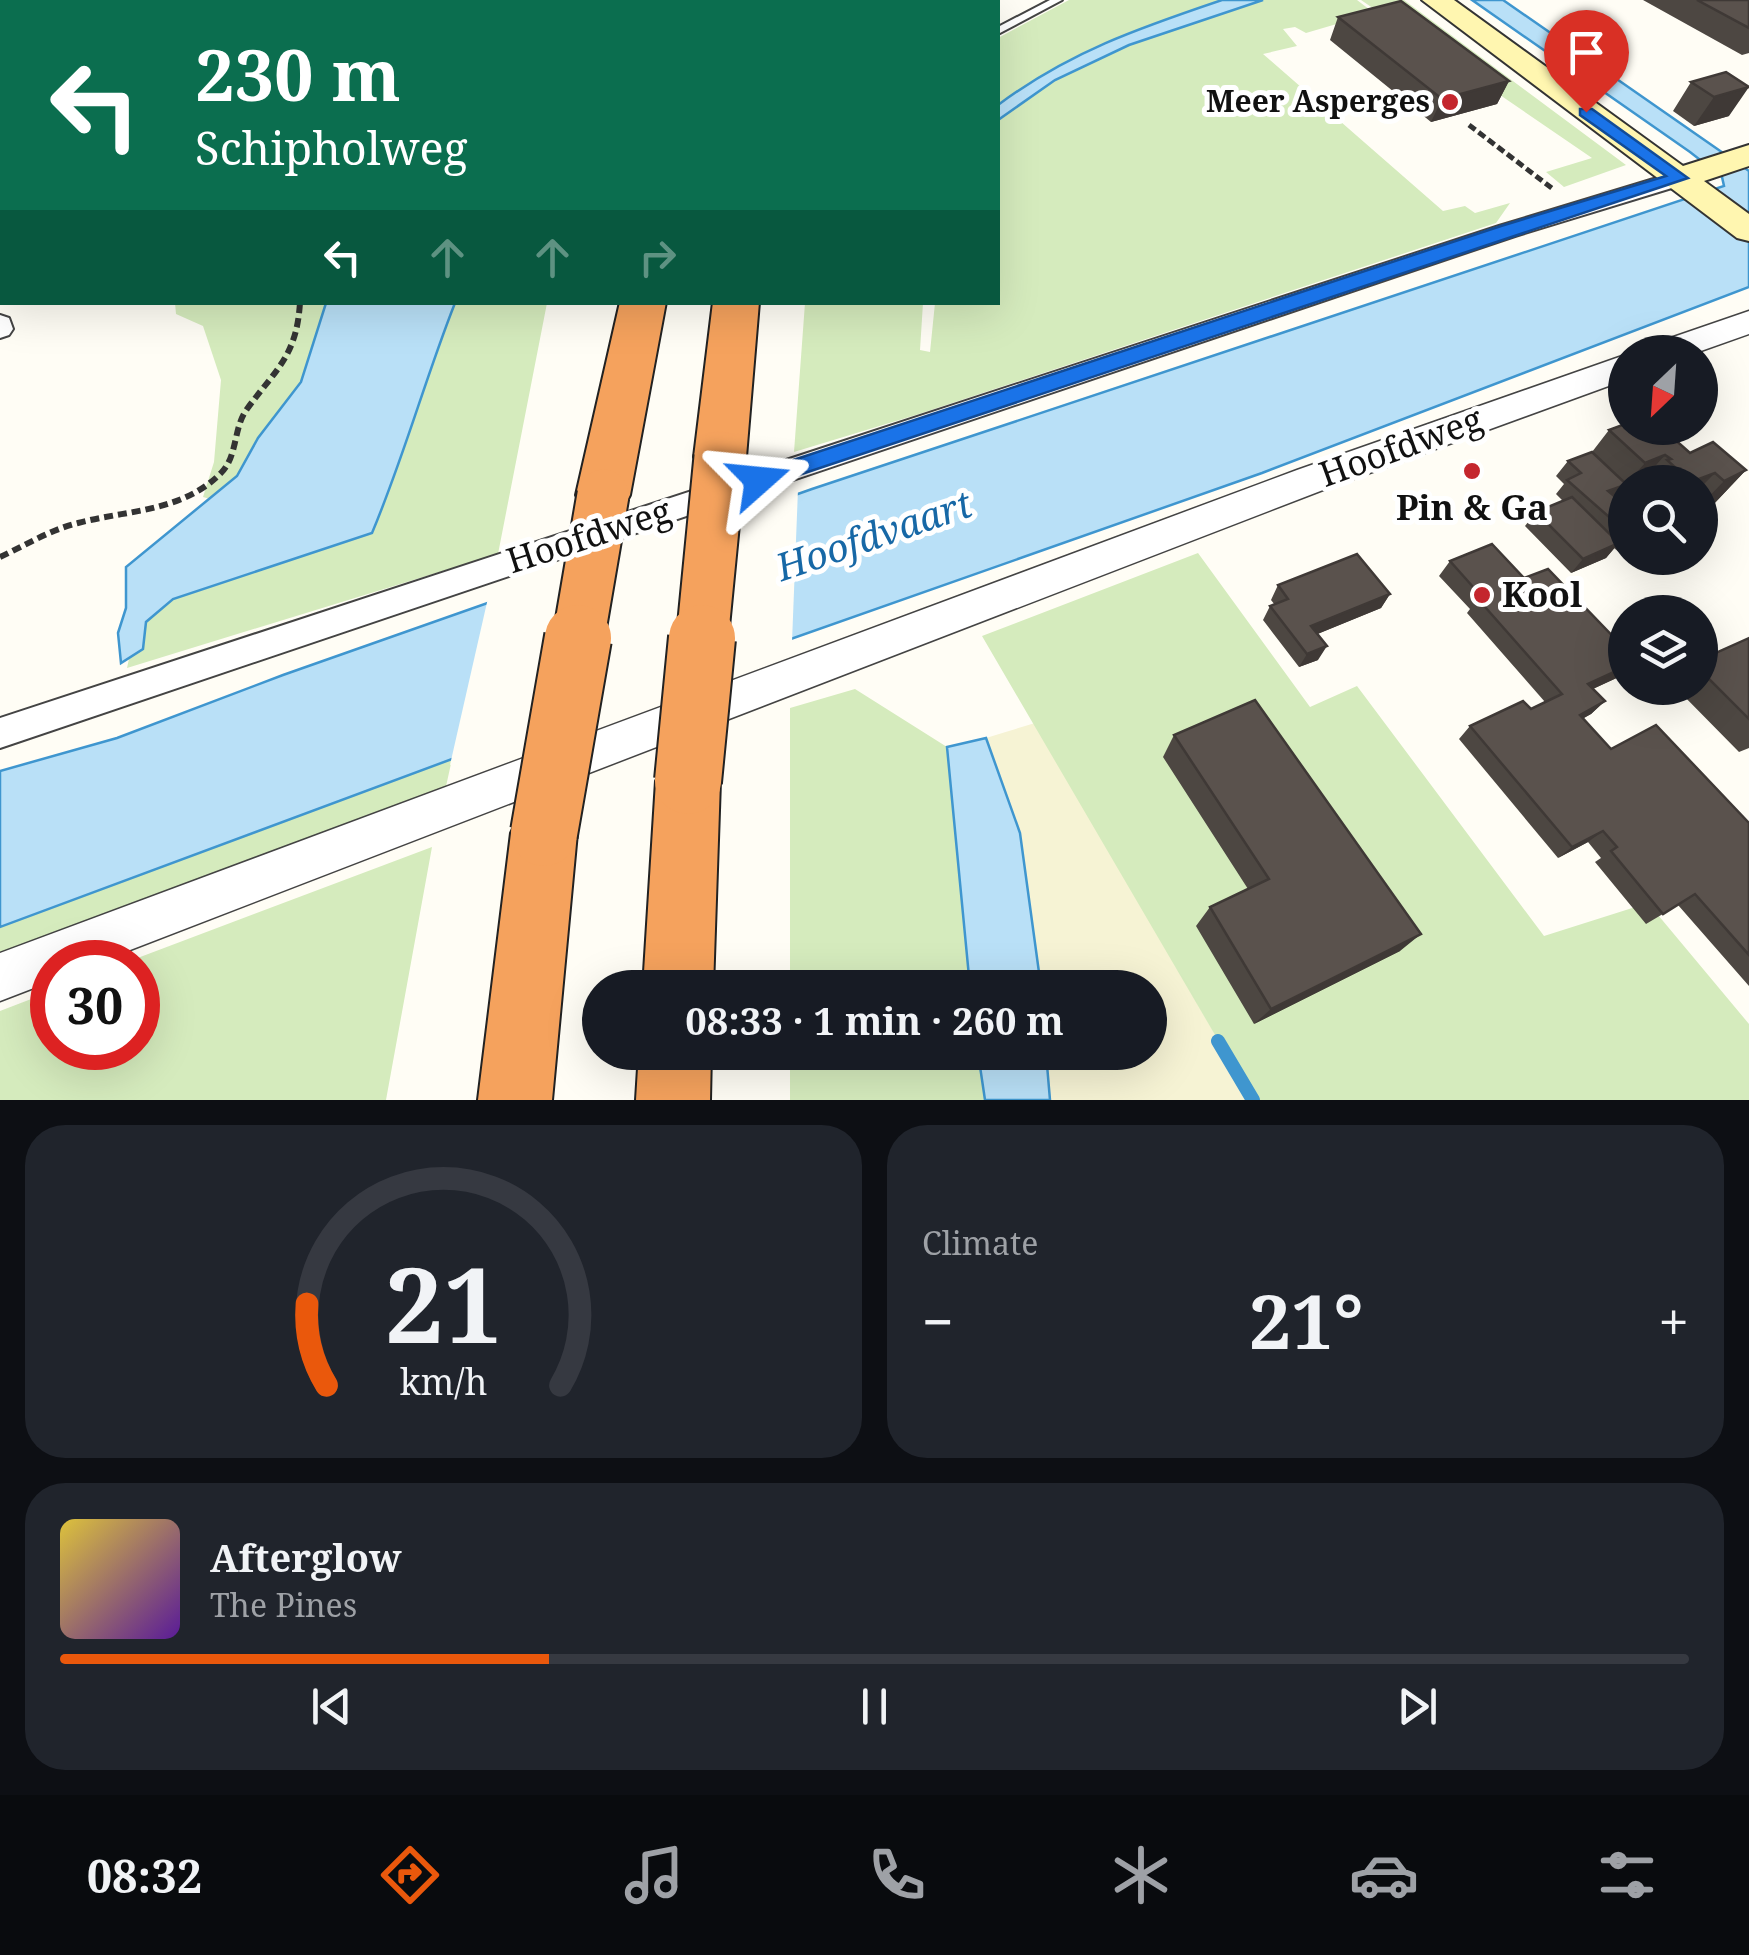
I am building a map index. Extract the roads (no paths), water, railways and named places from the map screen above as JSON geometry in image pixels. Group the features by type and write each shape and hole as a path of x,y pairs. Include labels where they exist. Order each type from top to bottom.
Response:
{"highway":[{"path":"515,1100 544,833 603,495 642,305"},
{"path":"679,970 688,782 720,457 740,324"},
{"path":"673,1100 674,1070"}],"main road":[{"path":"1436,0 1693,180 1749,230"},
{"name":"Hoofdweg","path":"1693,180 1744,156"}],"street":[{"name":"Hoofdweg","path":"0,733 1578,209 1693,180"},
{"path":"1713,335 1749,322"},
{"name":"Hoofdweg","path":"0,976 1291,487 1608,373"}],"lane":[{"path":"1000,30 1057,0"}],"water":[{"path":"1222,0 1263,0 1129,45 1055,80 1000,119 1000,104 1025,86 1078,56"},
{"name":"Hoofdvaart","path":"1472,0 1503,0 1749,171 1749,287 1623,335 1608,335 1608,341 1262,473 487,746 0,927 0,771 117,738 283,675 812,489 1724,186 1722,177"},
{"path":"325,305 454,305 372,533 173,599 146,622 143,649 121,663 118,633 126,608 126,567 237,476 258,438 301,382"},
{"path":"986,738 1020,833 1039,970 968,970 947,747"},
{"path":"981,1070 1047,1070 1050,1100 985,1100"}],"waterway":[{"path":"1218,1041 1253,1100"}],"place":[{"name":"Meer Asperges","path":"1450,102"},
{"name":"Pin & Ga","path":"1472,471"},
{"name":"Kool","path":"1482,595"}]}
